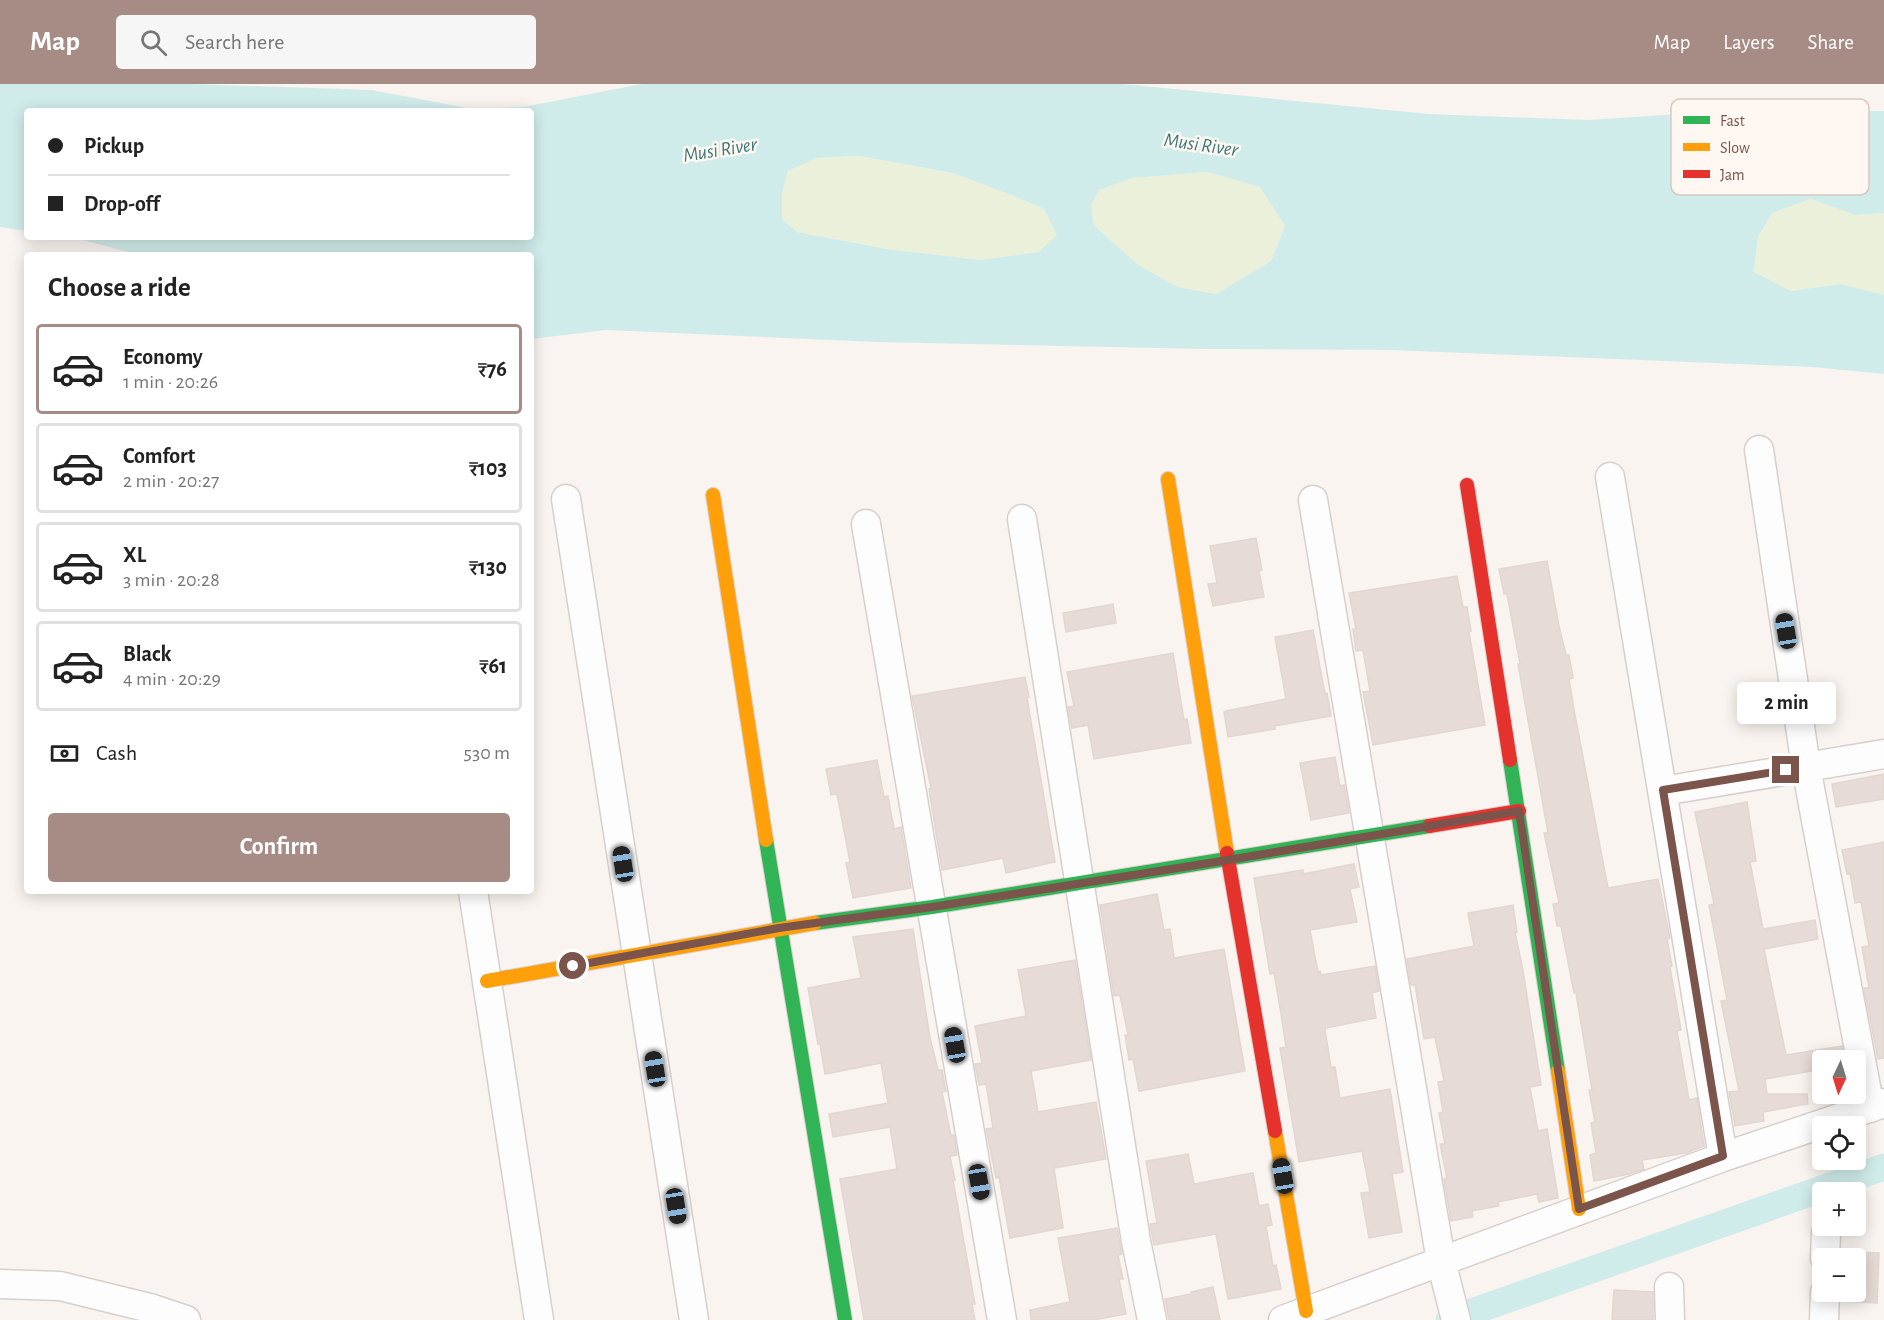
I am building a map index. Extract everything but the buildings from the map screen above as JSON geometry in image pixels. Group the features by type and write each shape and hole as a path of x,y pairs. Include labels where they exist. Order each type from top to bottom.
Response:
{"street":[{"path":"1167,479 1228,860 1295,1315 1723,1156 1877,1105 1806,767 1759,450"},
{"path":"1610,477 1723,1156"},
{"path":"1467,485 1579,1209"},
{"path":"713,495 779,928 845,1320"},
{"path":"566,499 694,1320"},
{"path":"1313,500 1441,1261 1456,1320"},
{"path":"1022,519 1136,1241 1152,1320"},
{"path":"866,524 1002,1320"},
{"path":"1663,790 1884,754"},
{"path":"487,981 779,928 932,907 1519,811"},
{"path":"473,894 539,1320"},
{"path":"0,1284 60,1286 150,1308 186,1320"},
{"path":"1670,1287 1670,1320"},
{"path":"1824,1320 1825,1302"}],"green space":[{"path":"859,156 953,173 1011,195 1044,209 1058,235 1039,252 980,260 887,249 797,232 782,219 782,193 788,171 816,158"},
{"path":"1207,172 1260,187 1285,226 1271,261 1216,294 1178,287 1138,265 1094,225 1091,205 1099,190 1132,178"},
{"path":"1811,199 1855,215 1884,213 1884,295 1841,284 1791,291 1754,273 1758,237 1772,213"}],"water":[{"path":"0,84 191,84 372,90 467,108 24,108 24,231 0,227"},
{"name":"Musi River","path":"642,84 1123,84 1429,114 1588,120 1671,115 1671,195 1869,195 1869,111 1884,111 1884,213 1855,215 1811,199 1772,213 1758,237 1754,272 1791,291 1841,284 1884,295 1884,374 1813,367 1391,350 1206,349 877,342 606,330 534,339 534,252 128,252 83,240 534,240 534,108 498,108 523,107","holes":["859,156 953,173 1044,209 1057,235 1039,252 980,260 887,249 797,232 782,219 782,193 788,171 816,158","1207,172 1260,187 1285,226 1271,261 1216,294 1178,287 1138,265 1094,225 1091,205 1099,190 1132,178"]}],"waterway":[{"path":"1449,1320 1884,1167"}],"traffic: fast":[{"path":"1510,760 1558,1071"},
{"path":"815,923 932,907 1429,826"},
{"path":"766,840 845,1320"}],"traffic: slow":[{"path":"1168,479 1227,853"},
{"path":"713,495 766,840"},
{"path":"487,981 815,923"},
{"path":"1558,1071 1579,1209"},
{"path":"1275,1131 1306,1311"}],"traffic: jam":[{"path":"1467,485 1510,760"},
{"path":"1429,826 1519,811"},
{"path":"1227,853 1275,1131"}],"route":[{"path":"573,966 779,928 932,907 1519,811 1579,1209 1723,1156 1663,790 1786,770"}]}
